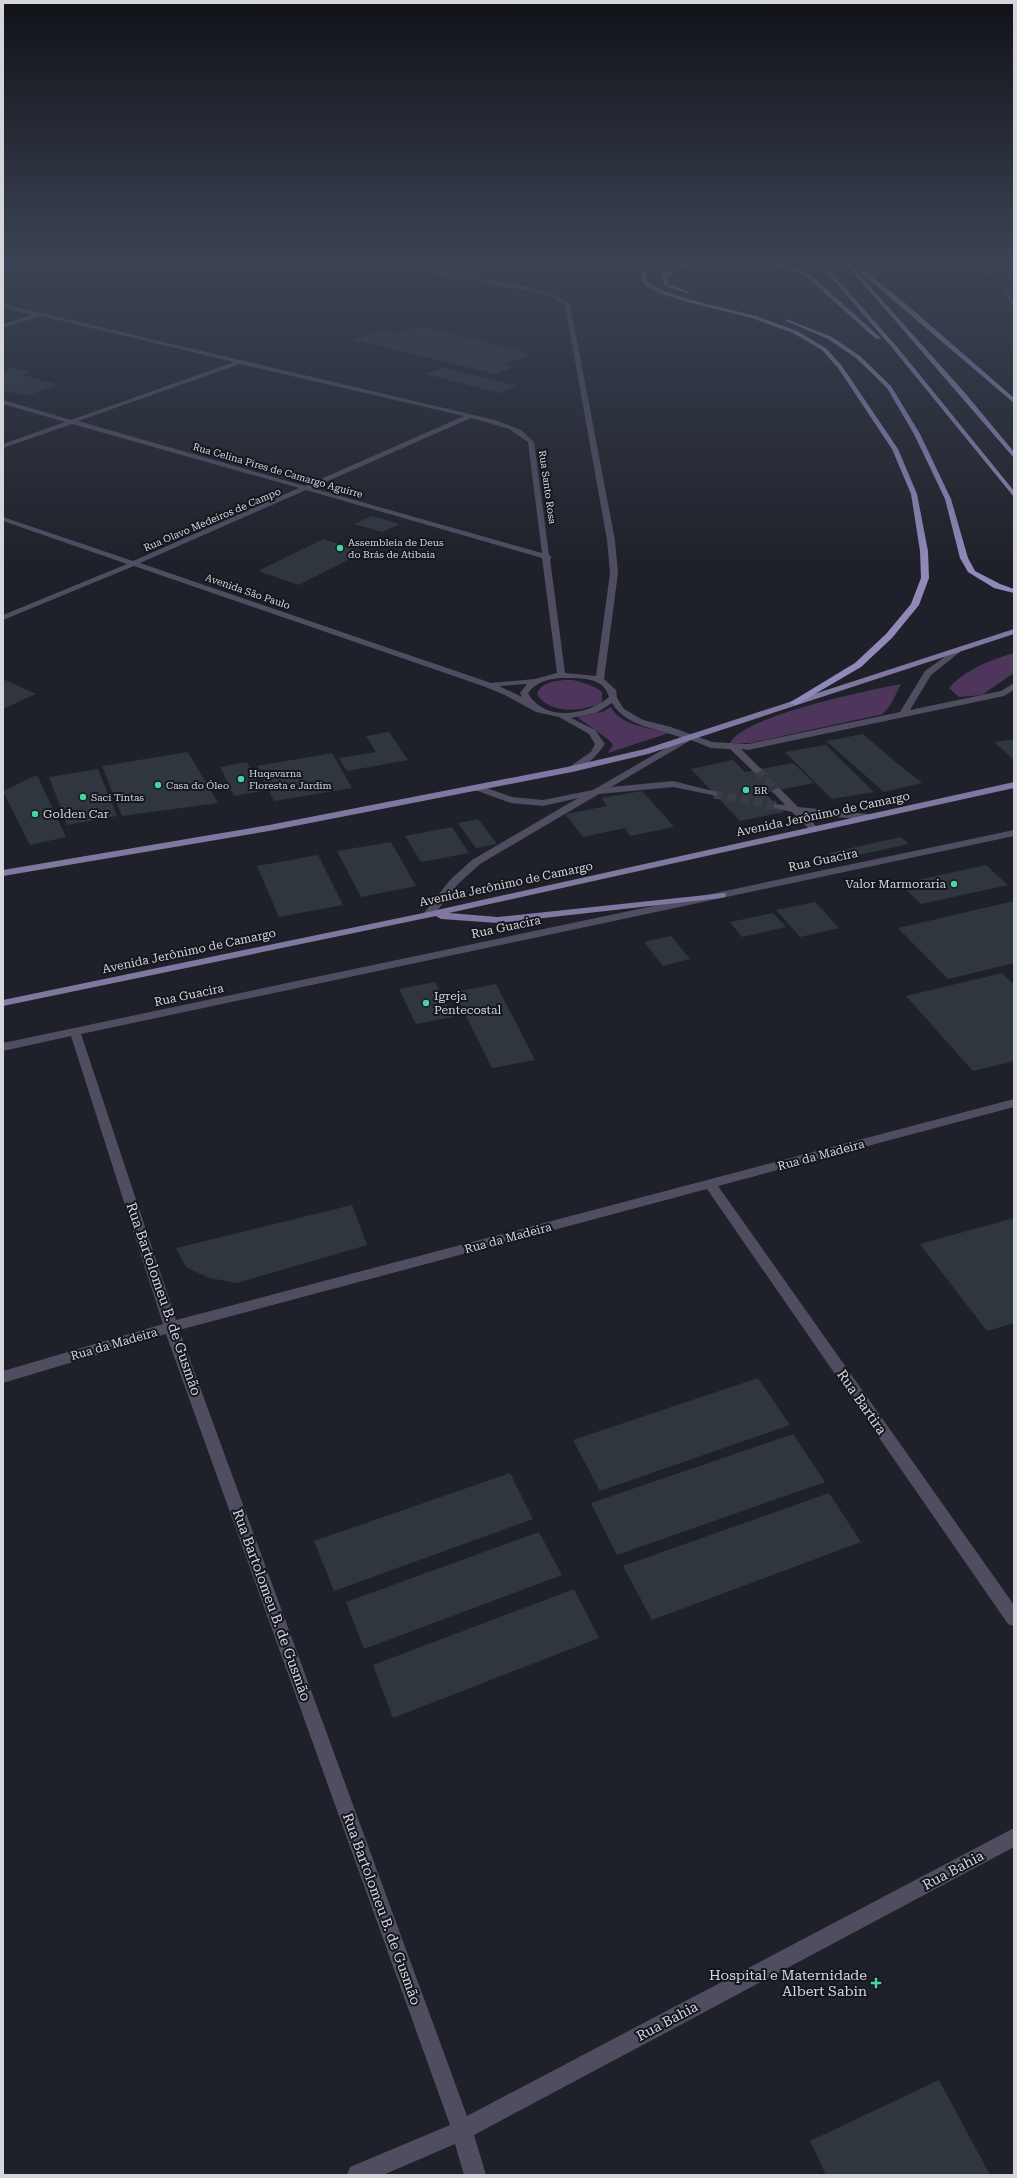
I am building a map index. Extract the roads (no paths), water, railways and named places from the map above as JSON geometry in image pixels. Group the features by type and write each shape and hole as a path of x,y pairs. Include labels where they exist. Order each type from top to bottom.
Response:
{"highway":[{"path":"793,703 858,665 889,636 915,605 924,578 924,551 914,494 895,449 839,366"},
{"path":"867,366 889,387 917,434 948,499 964,558 972,572 997,586 1014,591"},
{"path":"905,366 939,401"},
{"path":"909,366 1014,494"},
{"path":"938,366 1014,456"},
{"path":"974,366 1014,401"}],"main road":[{"path":"3,873 215,837 478,788 572,769 648,751 1014,631"},
{"name":"Avenida Jerônimo de Camargo","path":"3,1003 428,915 814,828 1014,785"},
{"path":"428,915 498,920 721,895"}],"street":[{"path":"3,446 229,366"},
{"name":"Rua Santo Rosa","path":"255,366 510,426 524,433 531,442 548,557 562,674"},
{"path":"578,366 611,540 614,573 600,680 613,692 613,698 621,711 640,722 711,745 734,748 753,746 1004,693 1014,686"},
{"name":"Rua Celina Pires de Camargo Aguirre","path":"3,402 548,557"},
{"name":"Rua Olavo Medeiros de Campo","path":"3,618 307,489 470,416"},
{"name":"Avenida São Paulo","path":"3,519 486,684 508,692 544,712 558,715"},
{"path":"903,714 928,673 957,650"},
{"name":"Avenida São Paulo","path":"486,684 503,684 536,680 562,674 600,680"},
{"path":"532,706 526,700 524,693 528,686 536,680"},
{"path":"558,715 590,714 601,710 613,698"},
{"path":"558,715 592,732 600,744 594,754 572,769"},
{"path":"428,915 454,882 476,862 600,791 690,737"},
{"path":"734,748 757,770"},
{"path":"478,788 511,800 543,803 600,791 673,784 714,794"},
{"path":"778,791 814,828"},
{"path":"777,806 796,810 868,817"},
{"name":"Rua Guacira","path":"3,1046 721,895 953,844 1014,833"},
{"name":"Rua Bartolomeu B. de Gusmão","path":"75,1032 172,1327 462,2130 476,2175"},
{"name":"Rua da Madeira","path":"3,1377 172,1327 1014,1103"},
{"name":"Rua Bartira","path":"710,1184 1014,1619"},
{"name":"Rua Bahia","path":"358,2175 462,2130 1014,1837"}],"tunnel":[{"path":"757,770 777,791"},
{"path":"714,794 777,806"}],"place":[{"name":"Assembleia de Deus do Brás de Atibaia","path":"340,548"},
{"name":"Huqsvarna Floresta e Jardim","path":"241,779"},
{"name":"Casa do Óleo","path":"158,785"},
{"name":"BR","path":"746,790"},
{"name":"Saci Tintas","path":"83,797"},
{"name":"Golden Car","path":"35,814"},
{"name":"Valor Marmoraria","path":"954,884"},
{"name":"Igreja Pentecostal","path":"426,1003"},
{"name":"Hospital e Maternidade Albert Sabin","path":"876,1983"}]}
